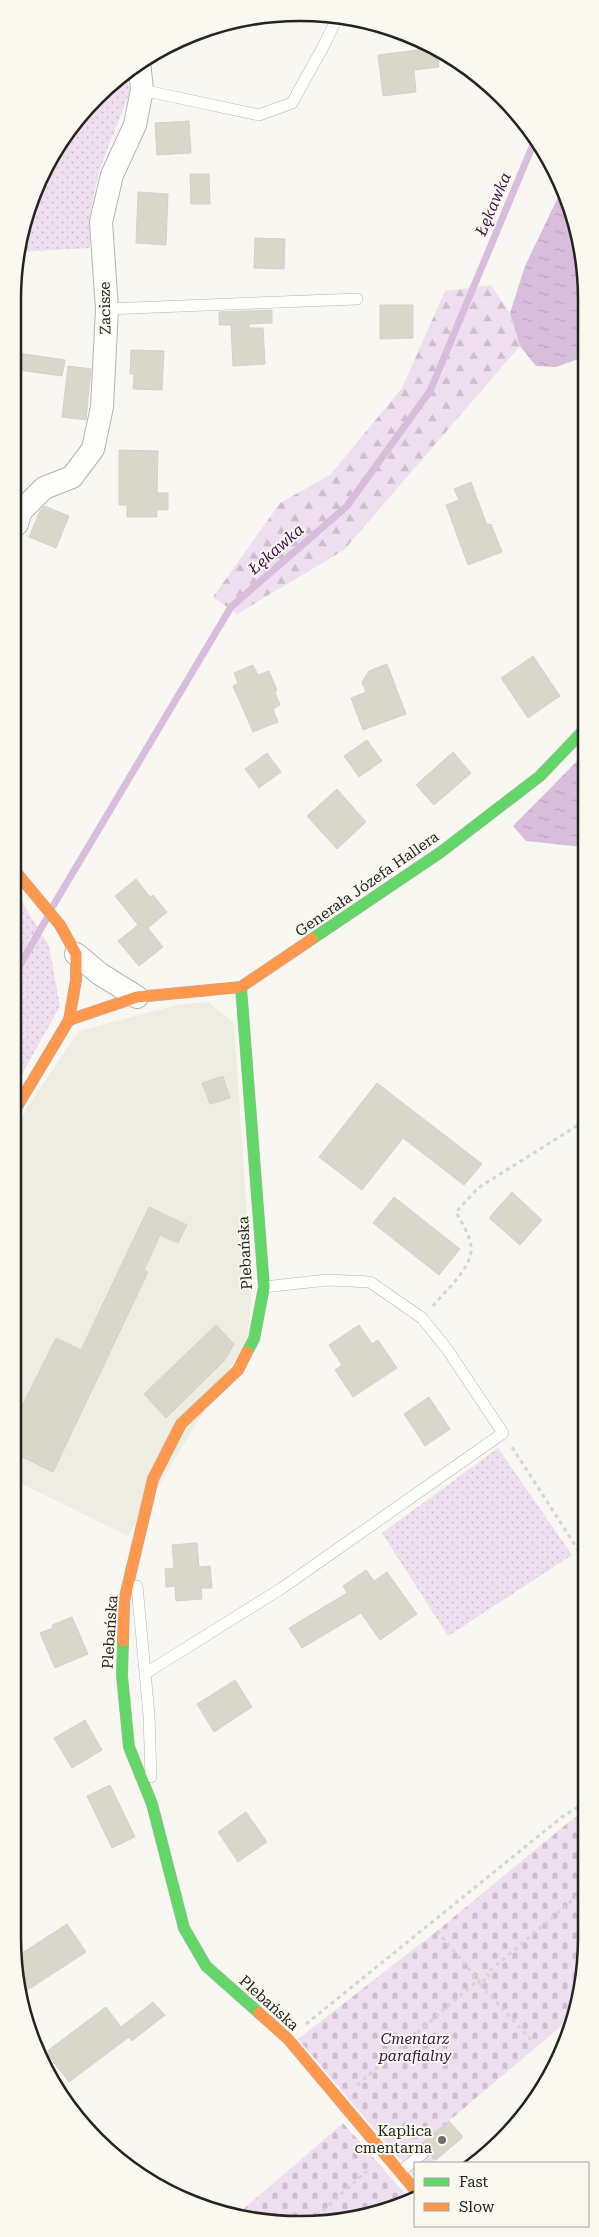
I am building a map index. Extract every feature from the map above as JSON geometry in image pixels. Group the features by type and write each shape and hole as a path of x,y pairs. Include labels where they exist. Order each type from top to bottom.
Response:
{"street":[{"name":"Zacisze","path":"21,514 44,488 72,477 93,449 102,406 107,309 101,222 112,175 135,125 142,90 140,72"},
{"name":"Generała Józefa Hallera","path":"69,1020 137,997 241,987 441,852 540,776 578,735"},
{"path":"21,878 60,924 76,954 100,974 137,997"},
{"path":"21,1100 69,1020 76,980 76,954"},
{"name":"Plebańska","path":"241,987 264,1287 254,1339 238,1370 181,1424 154,1479 124,1601 122,1676 129,1747 152,1804 184,1928 206,1966 288,2039 414,2189"}],"lane":[{"path":"142,90 259,115 292,103 334,24"},
{"path":"107,309 357,300"},
{"path":"146,1673 282,1588 503,1433 447,1349 422,1318 370,1282 327,1280 264,1287"},
{"path":"134,1560 146,1673 152,1804"},
{"path":"400,2172 422,2154"}],"path":[{"path":"422,1318 466,1267 471,1251 466,1230 456,1212 478,1188 578,1125"},
{"path":"503,1433 578,1550"},
{"path":"288,2039 443,1912 562,1817 578,1807"},
{"path":"355,2088 479,1982 489,1976 487,1973 578,1896"},
{"path":"437,1931 479,1982 533,2042"},
{"path":"318,2215 372,2167"}],"shaded area":[{"path":"208,1002 234,1023 252,1289 247,1340 128,1536 21,1483 21,1120 27,1107 79,1031 177,1005"}],"green space":[{"path":"128,81 130,92 99,171 90,214 90,248 26,252 31,227 42,193 59,160 90,116"},
{"path":"491,285 510,313 520,346 344,550 237,614 213,597 280,503 330,475 402,388 445,291"},
{"path":"21,900 49,946 60,1006 21,1076"},
{"path":"498,1448 572,1555 448,1636 382,1533"},
{"name":"Cmentarz parafialny","path":"578,1816 578,1938 575,1974 564,2024 449,2121 463,2137 433,2162 414,2162 414,2176 298,2039 437,1931"},
{"path":"343,2123 406,2195 372,2206 318,2215 281,2215 243,2210"}],"water":[{"path":"558,197 568,227 575,263 578,300 578,359 556,367 536,366 520,346 510,313 525,266"},
{"path":"578,760 578,846 526,841 513,826"}],"building":[{"path":"418,48 438,58 439,67 414,70 416,92 383,96 378,55 418,50"},
{"path":"189,121 191,153 157,155 155,123"},
{"path":"190,174 209,174 210,204 191,204"},
{"path":"138,192 168,194 166,245 136,243"},
{"path":"255,238 285,239 284,269 254,268"},
{"path":"380,305 413,305 413,338 380,339"},
{"path":"272,310 272,323 249,324 249,328 263,328 265,364 233,366 231,325 219,325 219,312"},
{"path":"131,350 164,351 162,390 133,389 134,374 130,374"},
{"path":"21,353 65,360 62,376 21,370"},
{"path":"68,366 91,369 86,420 62,417"},
{"path":"119,450 158,451 157,493 168,493 168,510 157,510 157,517 127,517 127,505 119,505"},
{"path":"471,482 487,525 491,524 502,552 468,565 446,505 459,500 454,489"},
{"path":"44,506 69,516 56,548 29,537"},
{"path":"533,656 560,696 528,718 501,678"},
{"path":"387,664 406,714 363,730 351,698 366,692 362,682 369,671"},
{"path":"253,665 258,675 269,671 277,690 275,692 280,705 273,709 278,722 253,732 233,686 238,683 234,673"},
{"path":"367,740 382,761 359,777 344,756"},
{"path":"453,752 471,773 434,805 416,785"},
{"path":"267,753 281,772 259,788 245,769"},
{"path":"337,789 366,822 337,849 307,816"},
{"path":"136,879 150,897 153,895 167,912 148,928 163,947 139,966 118,941 138,925 115,896"},
{"path":"223,1076 230,1098 210,1104 202,1083"},
{"path":"377,1083 482,1164 464,1185 403,1138 362,1190 319,1157"},
{"path":"512,1192 542,1220 520,1245 489,1218"},
{"path":"394,1197 460,1249 439,1275 373,1223"},
{"path":"149,1207 187,1225 178,1243 160,1235 144,1270 148,1272 53,1472 21,1456 21,1408 56,1338 81,1350"},
{"path":"216,1325 234,1344 225,1360 166,1418 144,1394"},
{"path":"359,1325 372,1344 378,1340 397,1368 353,1397 335,1370 342,1365 329,1345"},
{"path":"429,1397 450,1429 425,1446 404,1414"},
{"path":"197,1543 199,1567 210,1566 212,1588 201,1588 202,1599 176,1601 175,1586 166,1587 165,1569 174,1568 172,1545"},
{"path":"366,1570 374,1581 387,1572 417,1614 380,1640 361,1613 302,1648 289,1628 347,1593 343,1586"},
{"path":"72,1617 88,1654 55,1668 40,1633 53,1628 52,1625"},
{"path":"235,1680 252,1707 214,1732 197,1704"},
{"path":"85,1720 102,1750 72,1768 54,1738"},
{"path":"110,1785 135,1837 112,1848 87,1796"},
{"path":"246,1812 267,1842 238,1862 218,1832"},
{"path":"67,1924 86,1952 27,1991 22,1953"},
{"path":"153,2002 165,2015 132,2041 129,2037 69,2082 46,2052 106,2007 121,2027"},
{"name":"Kaplica cmentarna","path":"449,2121 463,2137 436,2160 422,2143"}],"waterway":[{"name":"Łękawka","path":"53,906 231,607 347,506 430,391 532,147"},
{"name":"Łękawka","path":"21,963 47,918"}],"traffic: fast":[{"path":"312,939 441,852 540,776 578,736"},
{"path":"241,987 264,1287 254,1339 247,1352"},
{"path":"123,1641 122,1676 129,1747 152,1804 184,1928 206,1966 259,2013"}],"traffic: slow":[{"path":"21,878 60,925 76,954 76,980 69,1020 21,1100"},
{"path":"69,1020 137,997 241,987 312,939"},
{"path":"123,1641 124,1601 153,1479 181,1424 238,1370 247,1352"},
{"path":"259,2013 288,2039 414,2189"}],"place":[{"name":"Kaplica cmentarna","path":"442,2140"}]}
